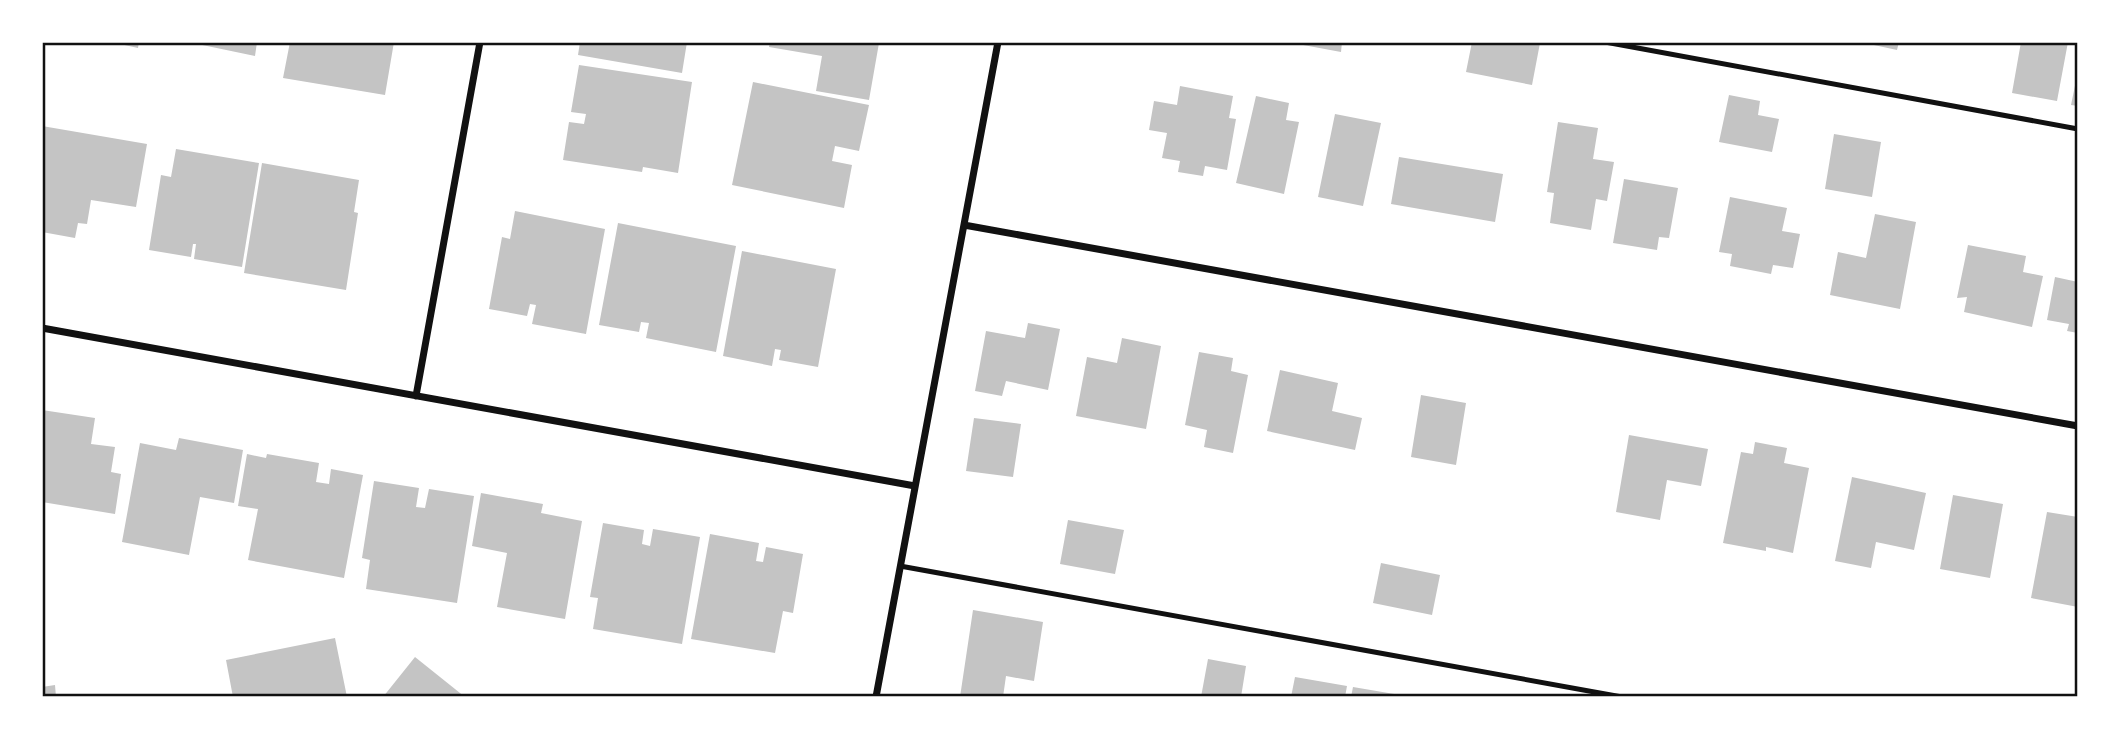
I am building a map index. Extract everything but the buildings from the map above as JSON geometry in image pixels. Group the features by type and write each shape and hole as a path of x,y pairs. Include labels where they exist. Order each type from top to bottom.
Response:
{"street":[{"path":"416,396 480,42"},
{"path":"876,697 998,42"},
{"path":"964,225 2078,426"},
{"path":"42,328 915,486"}],"lane":[{"path":"1605,42 2078,129"},
{"path":"900,566 1622,697"}]}
